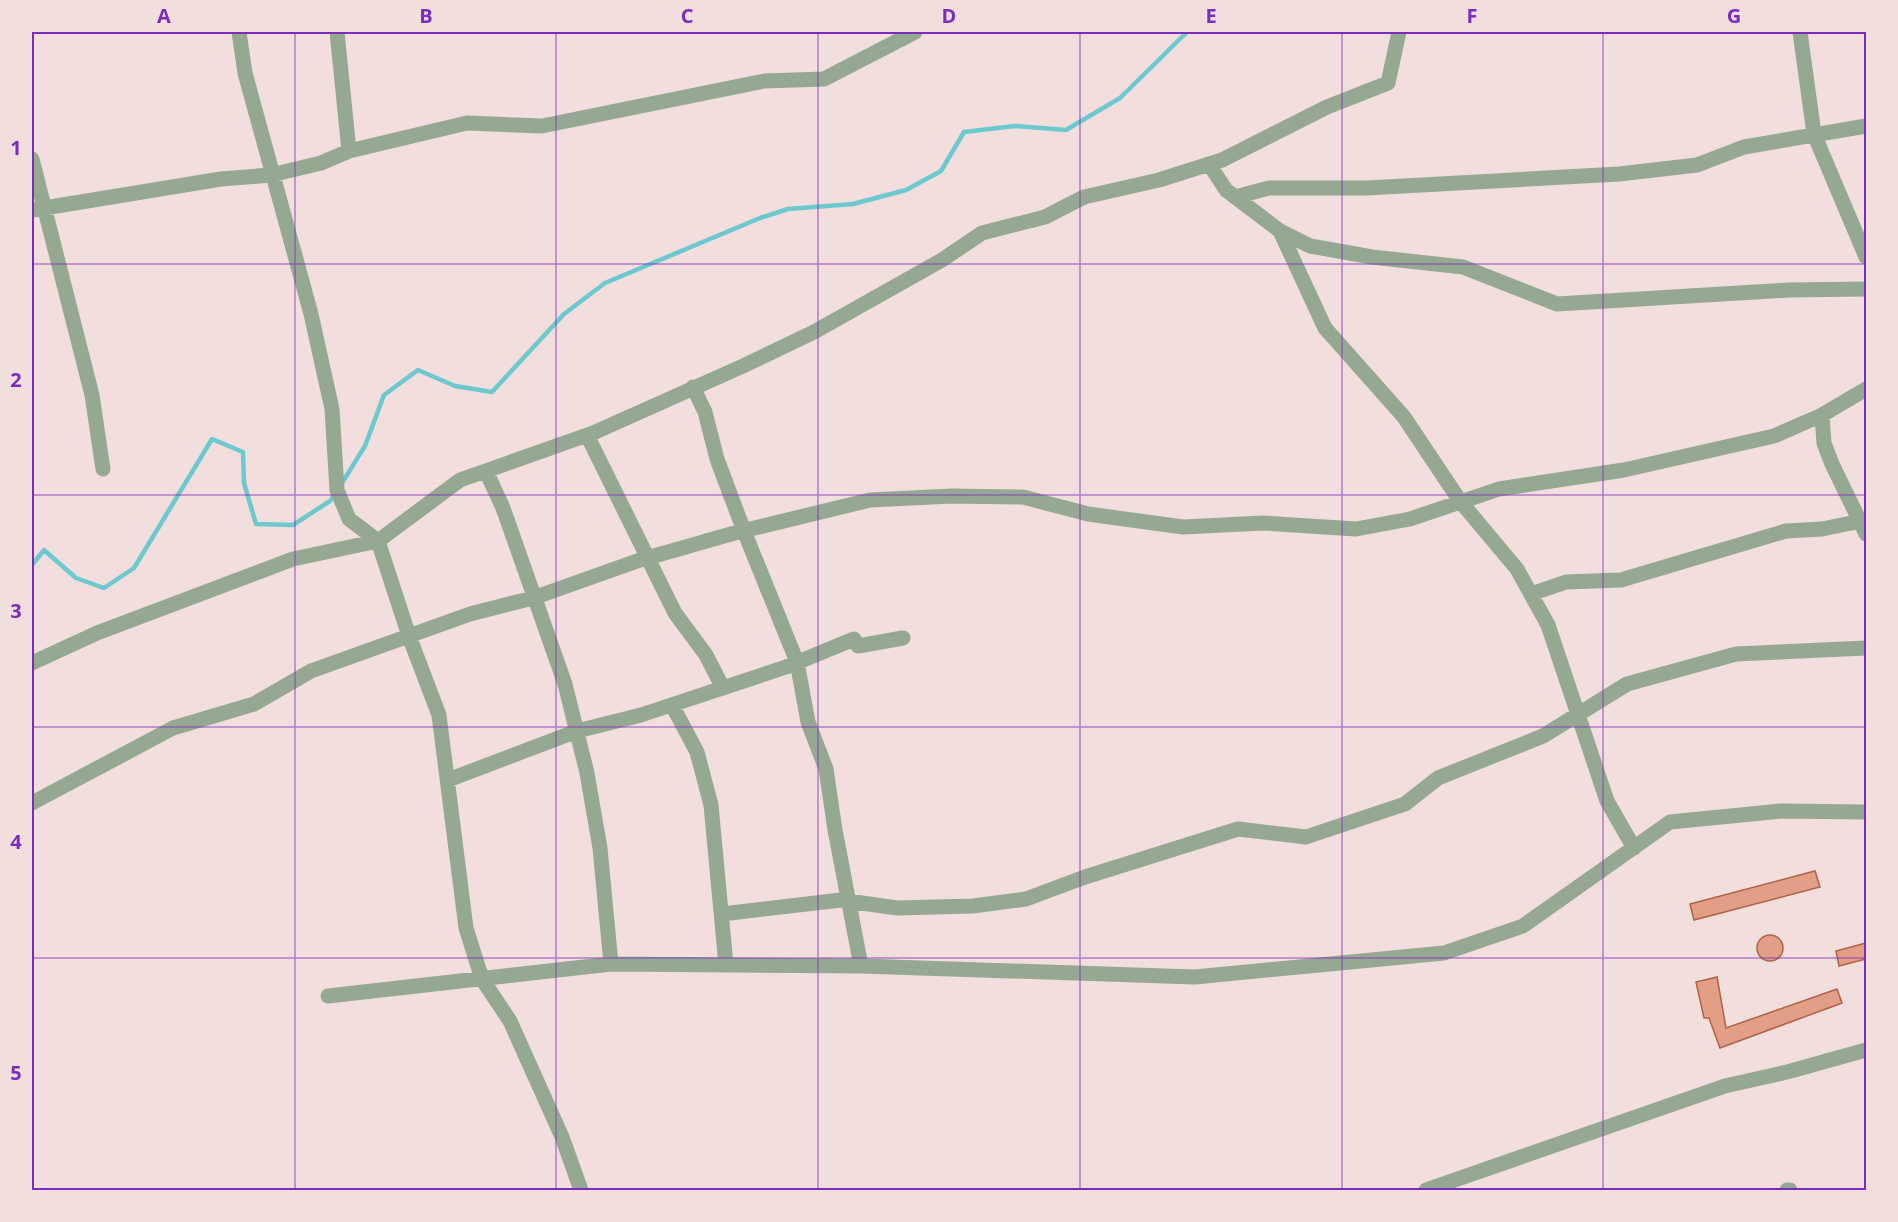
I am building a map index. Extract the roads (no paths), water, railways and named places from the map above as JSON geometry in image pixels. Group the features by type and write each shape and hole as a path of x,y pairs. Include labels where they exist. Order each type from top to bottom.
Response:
{"street":[{"path":"239,32 245,73 271,175 311,314 332,409 337,490 349,519 378,541 409,636 440,715 466,928 482,979 510,1021 562,1137 581,1191"},
{"path":"337,32 349,151"},
{"path":"38,209 221,179 271,175 321,163 349,151 467,123 542,126 764,81 824,79 915,32"},
{"path":"32,663 97,633 293,559 378,541 460,480 587,435 814,332 942,260 982,233 1046,217 1084,197 1159,180 1209,164 1327,107 1388,83 1399,32"},
{"path":"1800,32 1814,134 1866,257"},
{"path":"1235,197 1269,188 1367,188 1630,173 1697,165 1744,147 1866,126"},
{"path":"32,159 38,209 92,395 103,470"},
{"path":"1209,164 1226,190 1280,231 1310,246 1372,257 1463,267 1557,304 1790,290 1866,289"},
{"path":"1280,231 1325,328 1404,417 1460,501 1517,569 1548,625 1580,714 1607,801 1634,848"},
{"path":"693,387 705,412 717,459 744,531 797,662 808,722 826,769 861,966"},
{"path":"32,803 174,728 254,704 311,671 470,614 533,598 648,558 744,531 870,500 952,496 1023,497 1088,514 1182,527 1263,523 1356,529 1410,519 1499,489 1624,470 1716,451 1774,436 1866,390"},
{"path":"1531,594 1566,582 1621,580 1786,531 1865,526 1832,464 1824,443 1822,414"},
{"path":"587,435 675,613 706,655 723,688"},
{"path":"486,471 503,508 565,684 577,731 600,848 611,964"},
{"path":"448,780 577,731 672,705 797,662 854,639 858,646 903,638"},
{"path":"722,914 848,901 897,908 973,906 1026,900 1085,876 1238,829 1306,837 1405,804 1438,778 1543,735 1628,684 1736,654 1866,648"},
{"path":"672,705 698,752 711,805 715,867 726,965"},
{"path":"328,996 611,964 861,966 1195,977 1444,953 1523,926 1670,822 1781,811 1866,812"},
{"path":"1426,1191 1725,1086 1866,1050"}],"waterway":[{"path":"342,483 365,446 384,395 418,370 455,386 492,392 564,314 605,283 760,218 788,209 853,204 906,190 941,171 964,132 1015,126 1066,130 1120,98 1187,32"},
{"path":"32,565 44,550 76,578 104,588 134,568 212,439 243,452 244,483 256,524 293,525 330,501 336,493"}]}
